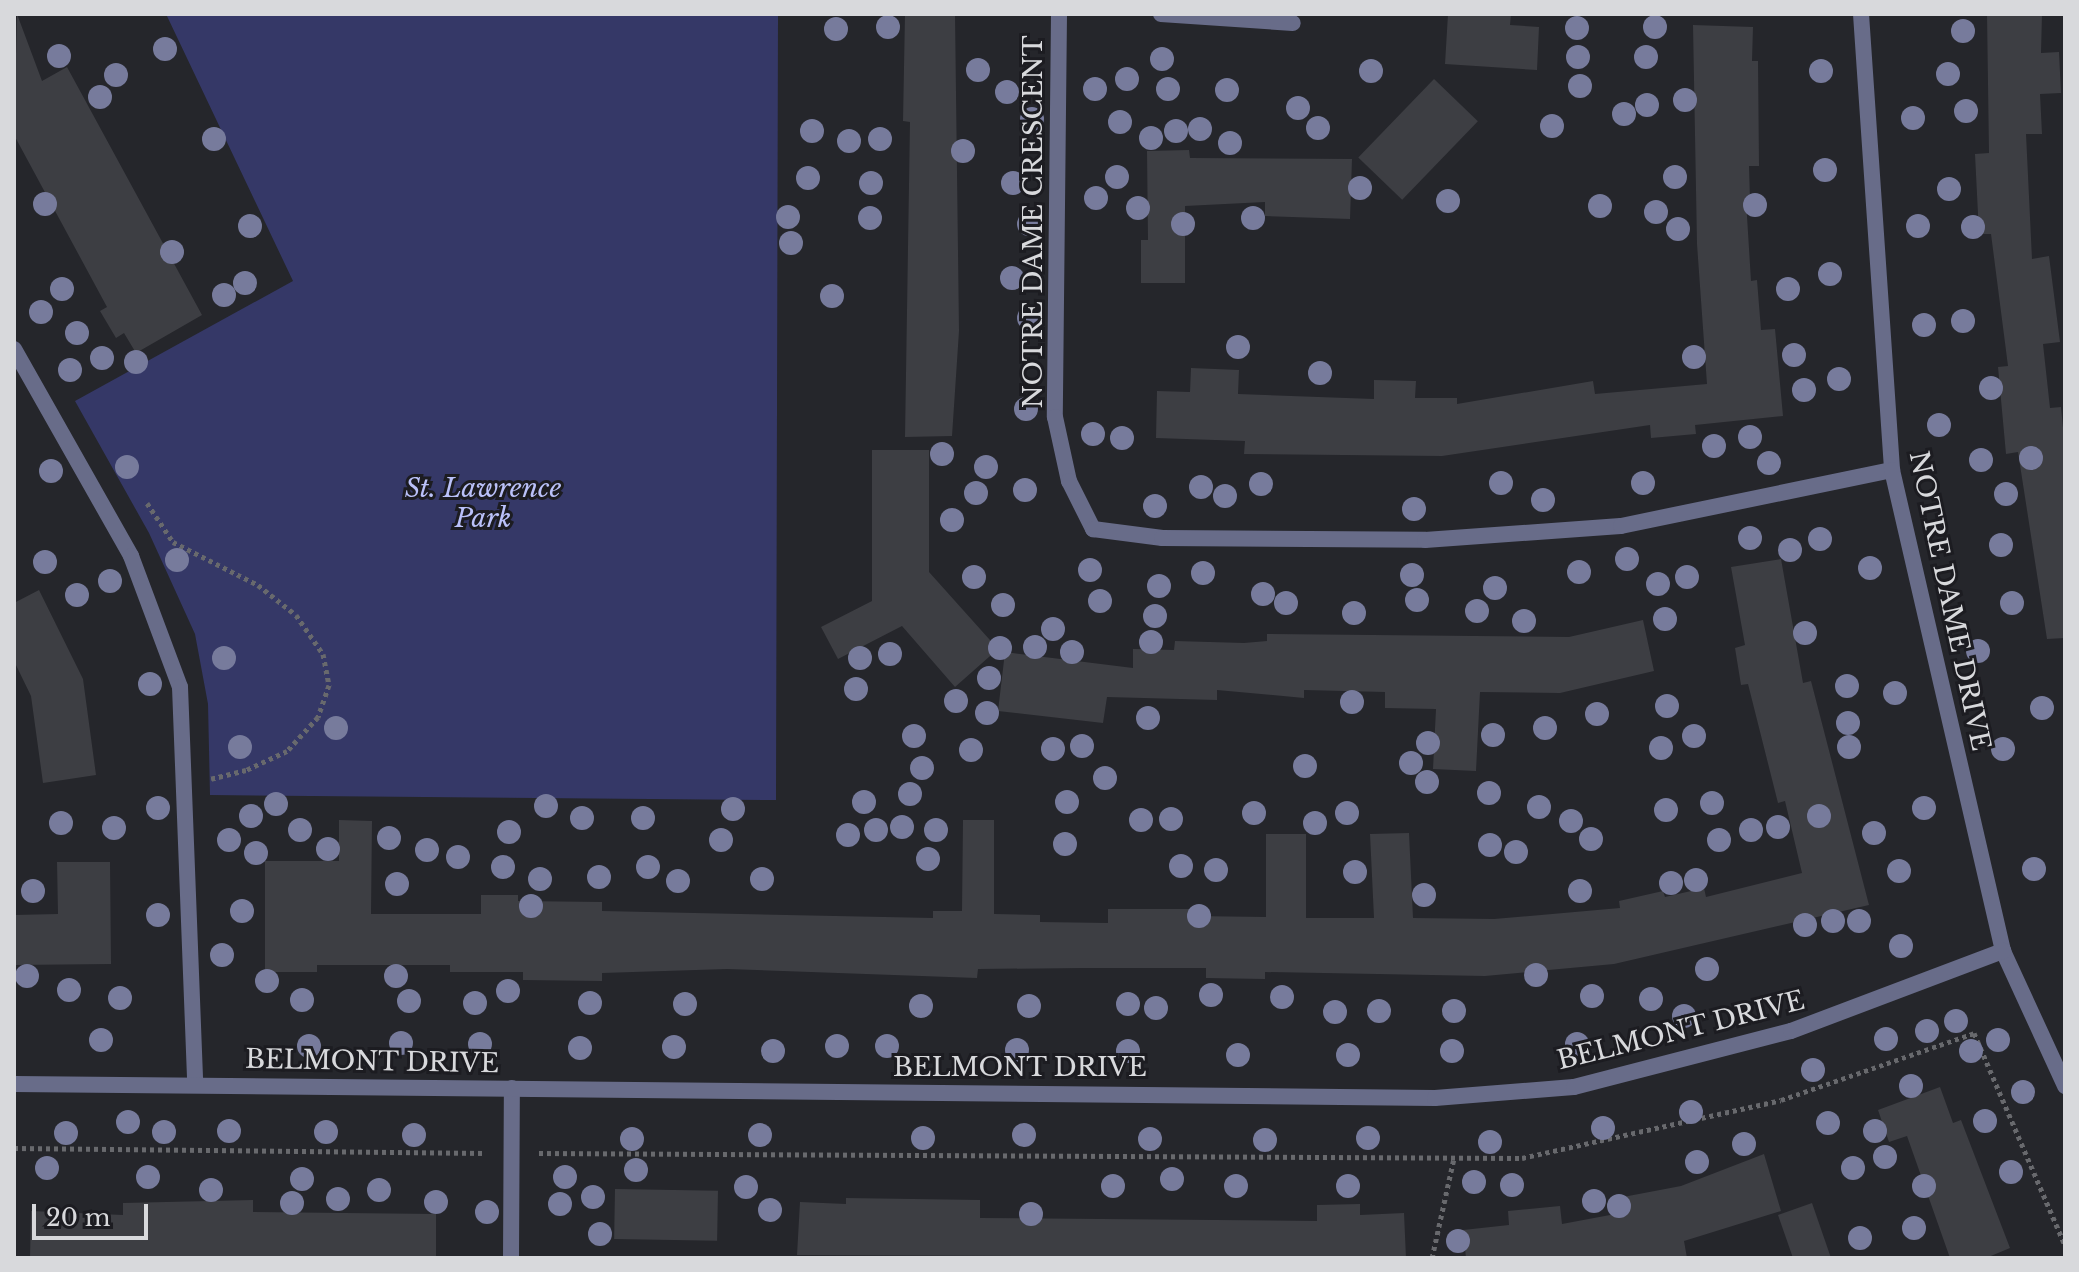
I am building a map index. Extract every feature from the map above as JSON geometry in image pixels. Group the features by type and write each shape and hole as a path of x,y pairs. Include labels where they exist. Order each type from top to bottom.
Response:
{"street":[{"name":"NOTRE DAME CRESCENT","path":"1059,14 1055,417 1069,481 1093,529 1162,538 1425,540 1606,527 1892,470"},
{"path":"1161,14 1293,23"},
{"name":"NOTRE DAME DRIVE","path":"1861,14 1892,470 2003,951 2065,1086"},
{"path":"16,359 131,556 180,687 195,1083"},
{"name":"BELMONT DRIVE","path":"14,1084 195,1083 1435,1098 1574,1087 1791,1031 2003,951"},
{"path":"511,1258 512,1088"}],"path":[{"path":"147,503 173,542 258,585 296,615 323,654 329,685 318,717 298,740 287,751 246,770 210,779"},
{"path":"534,1153 1522,1158 1750,1107 1974,1033 2065,1245"},
{"path":"14,1148 488,1153"},
{"path":"1432,1258 1454,1158"}],"green space":[{"name":"St. Lawrence Park","path":"166,14 778,14 776,800 210,795 208,704 195,634 149,533 75,401 293,281"}],"building":[{"path":"17,14 42,81 67,67 202,315 136,353 124,333 116,338 100,311 107,307 14,135"},
{"path":"905,14 955,14 959,331 952,436 905,437 910,122 903,121"},
{"path":"1448,14 1511,14 1510,25 1539,27 1537,70 1445,64"},
{"path":"1987,14 2042,14 2041,53 2059,52 2061,93 2040,94 2042,134 2026,134 2032,259 2049,256 2060,342 2043,344 2050,408 2061,407 2065,448 2065,638 2047,639 2018,452 2006,454 1998,367 2008,366 1991,234 1979,234 1975,154 1989,153"},
{"path":"1693,25 1753,27 1752,61 1758,61 1759,166 1749,166 1750,200 1746,200 1751,281 1757,280 1761,330 1775,329 1783,416 1695,425 1696,434 1651,438 1650,425 1442,456 1244,454 1245,441 1156,438 1157,391 1190,392 1191,368 1239,370 1238,394 1374,399 1374,380 1416,381 1415,398 1457,398 1457,404 1593,381 1595,394 1707,384 1697,244"},
{"path":"1434,79 1478,121 1402,200 1358,157"},
{"path":"1189,150 1190,158 1352,159 1350,219 1265,216 1265,202 1185,206 1185,283 1141,283 1141,240 1148,240 1147,151"},
{"path":"872,450 929,450 929,572 998,649 955,687 902,626 838,659 821,627 872,601"},
{"path":"1781,559 1803,683 1811,681 1869,905 1614,964 1485,976 1265,972 1265,979 1206,978 1206,968 1083,968 978,969 977,978 727,969 602,973 602,981 523,980 523,972 450,972 450,965 317,965 317,972 265,972 265,861 339,861 339,820 372,821 371,914 481,914 481,895 518,895 518,901 602,902 602,911 933,918 933,911 962,911 963,820 994,820 994,914 1040,915 1040,922 1108,923 1108,909 1192,909 1192,916 1266,917 1266,834 1306,834 1306,918 1374,918 1370,834 1409,833 1413,918 1494,919 1620,908 1619,901 1663,891 1665,897 1704,888 1706,897 1802,873 1785,801 1778,803 1748,684 1741,685 1735,648 1745,645 1731,567"},
{"path":"39,590 83,679 96,775 43,783 31,696 14,661 14,603"},
{"path":"1643,620 1654,671 1560,693 1480,692 1476,771 1433,769 1436,709 1385,708 1385,692 1304,690 1304,698 1217,690 1217,700 1107,697 1103,723 998,711 1005,652 1133,668 1133,649 1174,650 1175,641 1244,643 1267,641 1267,634 1569,637"},
{"path":"57,862 110,862 111,964 14,965 14,915 58,914"},
{"path":"1940,1087 1953,1123 1961,1120 2010,1248 1986,1258 1950,1258 1907,1136 1889,1142 1878,1110"},
{"path":"1764,1154 1781,1211 1684,1241 1687,1258 1466,1258 1463,1230 1509,1225 1508,1211 1560,1206 1562,1224 1626,1212 1623,1197 1681,1186"},
{"path":"615,1189 718,1191 717,1241 614,1239"},
{"path":"846,1198 980,1200 980,1218 1317,1221 1317,1205 1360,1204 1360,1215 1404,1213 1406,1258 797,1255 800,1202 846,1204"},
{"path":"253,1200 253,1212 436,1214 436,1258 30,1258 31,1211 123,1215 123,1203"},
{"path":"1812,1203 1831,1258 1793,1258 1778,1215"}]}
